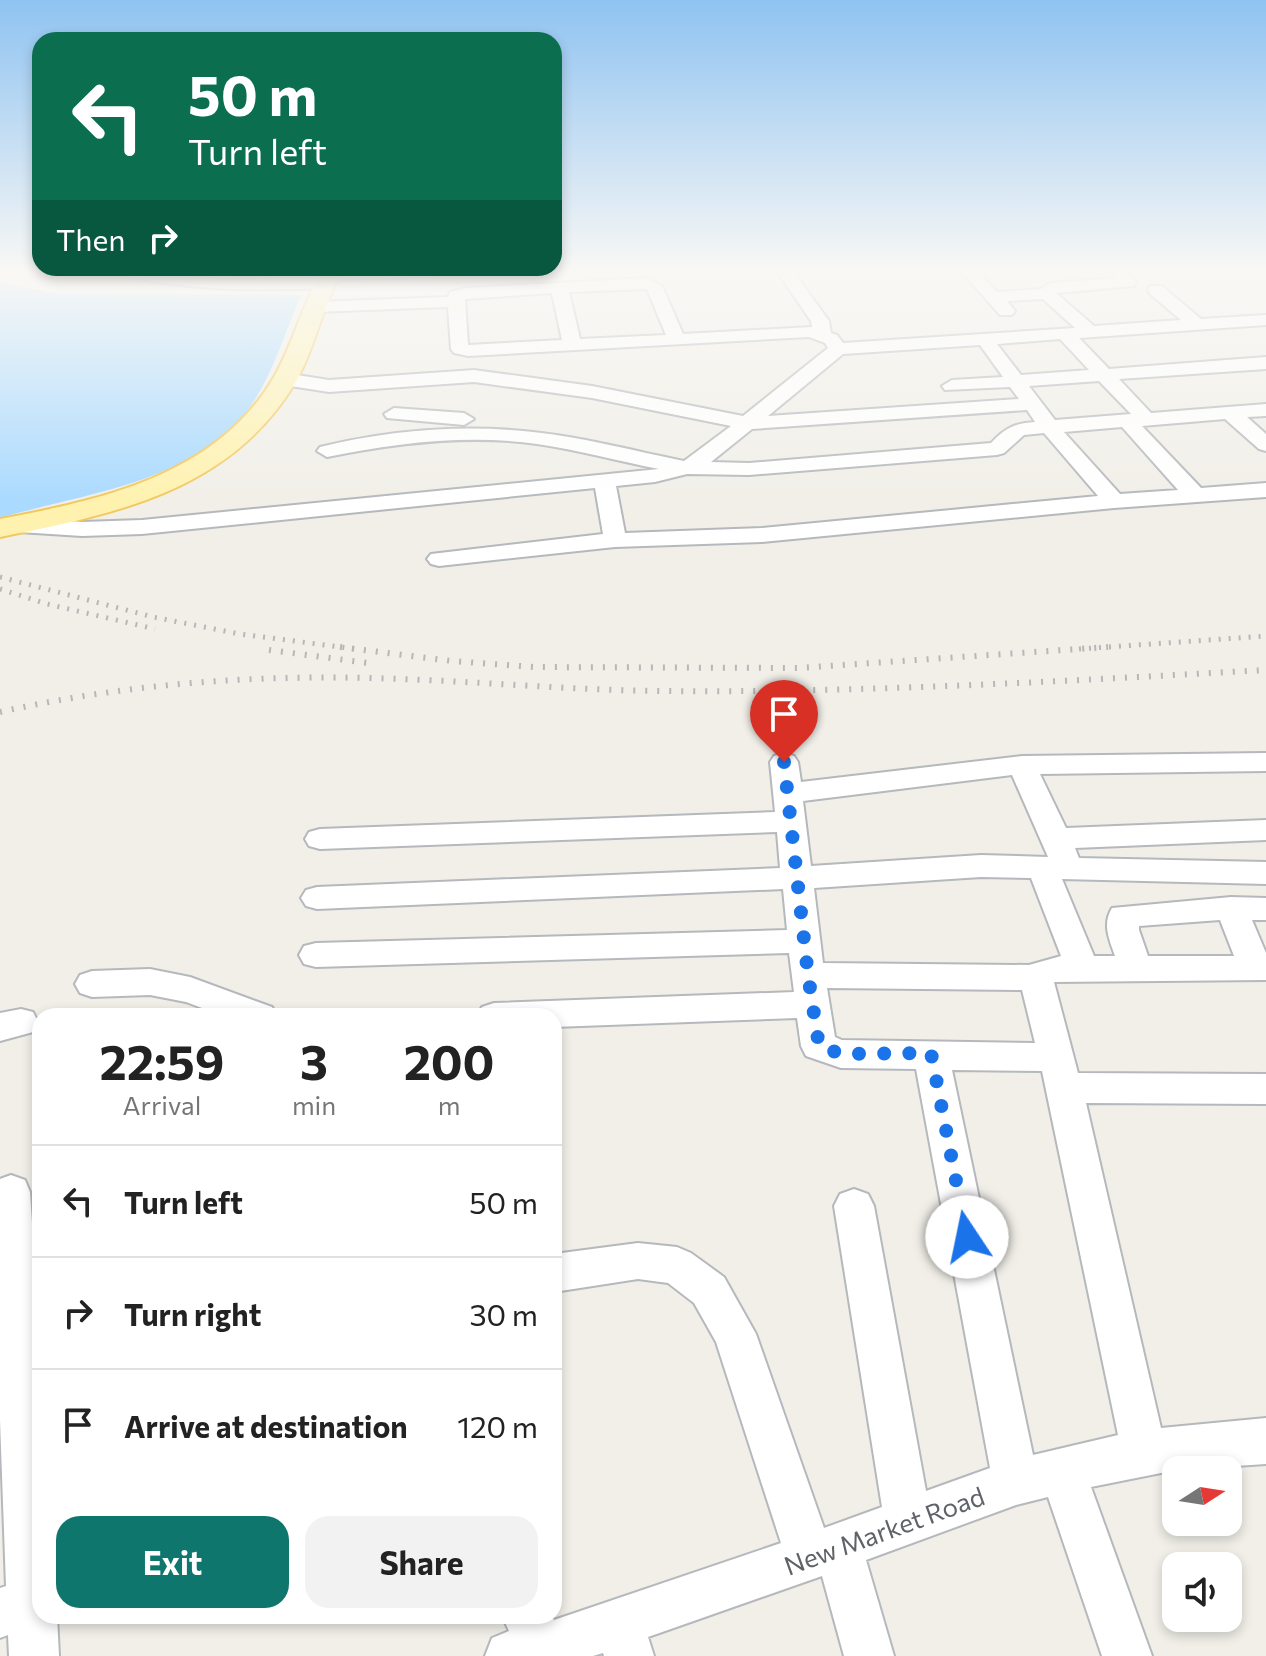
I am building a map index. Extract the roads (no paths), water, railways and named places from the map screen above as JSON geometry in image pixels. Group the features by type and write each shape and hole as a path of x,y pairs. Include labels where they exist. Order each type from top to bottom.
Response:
{"main road":[{"path":"10,527 152,489 211,461 233,445 259,418 284,379 298,347"}],"street":[{"path":"460,347 480,351 523,347"},
{"path":"10,527 142,527 655,476 703,457 838,349 859,347"},
{"path":"991,347 1050,428 1114,501"},
{"path":"1078,347 1106,376 1195,495"},
{"path":"1247,347 1266,363"},
{"path":"952,386 1266,363"},
{"path":"284,379 329,386 474,376 592,392 747,423 1035,404"},
{"path":"394,414 544,425 642,443 749,469 997,449 1010,434 1020,429 1266,410"},
{"path":"1231,414 1266,445"},
{"path":"327,451 381,440 481,434 703,457"},
{"path":"605,483 615,540"},
{"path":"439,559 615,540 762,535 1114,501 1266,490"},
{"path":"320,839 1022,765 1266,762"},
{"path":"1022,765 1056,858 1083,970"},
{"path":"788,792 796,878 819,1046 830,1051 931,1053 1059,1072 1266,1089"},
{"path":"317,898 796,878 981,866 1266,830"},
{"path":"1056,858 1110,871 1266,873"},
{"path":"1136,971 1123,930 1123,916 1231,908 1266,909"},
{"path":"562,1010 810,990 1036,978 1045,971 1061,968 1136,971 1260,967 1231,908"},
{"path":"316,955 805,941"},
{"path":"1036,978 1144,1452"},
{"path":"92,984 150,982 190,990 238,1008"},
{"path":"931,1053 1016,1482"},
{"path":"11,1192 16,1607 34,1656"},
{"path":"854,1206 908,1521"},
{"path":"562,1272 638,1261 677,1266 709,1290 735,1334 869,1656"},
{"name":"New Market Road","path":"526,1640 624,1639 824,1552 1016,1482 1061,1469 1144,1452 1266,1441"},
{"path":"1061,1469 1127,1656"}],"water":[{"path":"0,347 280,347 264,384 247,411 223,436 196,455 133,482 0,518"}],"railway":[{"path":"0,577 153,617 240,634 356,649"},
{"path":"0,589 47,604 155,629"},
{"path":"1099,648 1266,636"},
{"path":"340,647 356,649"},
{"path":"1099,648 1108,647"},
{"path":"356,649 533,667 798,668 1099,648"},
{"path":"1079,649 1099,648"},
{"path":"269,650 368,663"},
{"path":"0,712 137,689 275,678 367,678 624,690 736,691 963,685 1266,670"}]}
